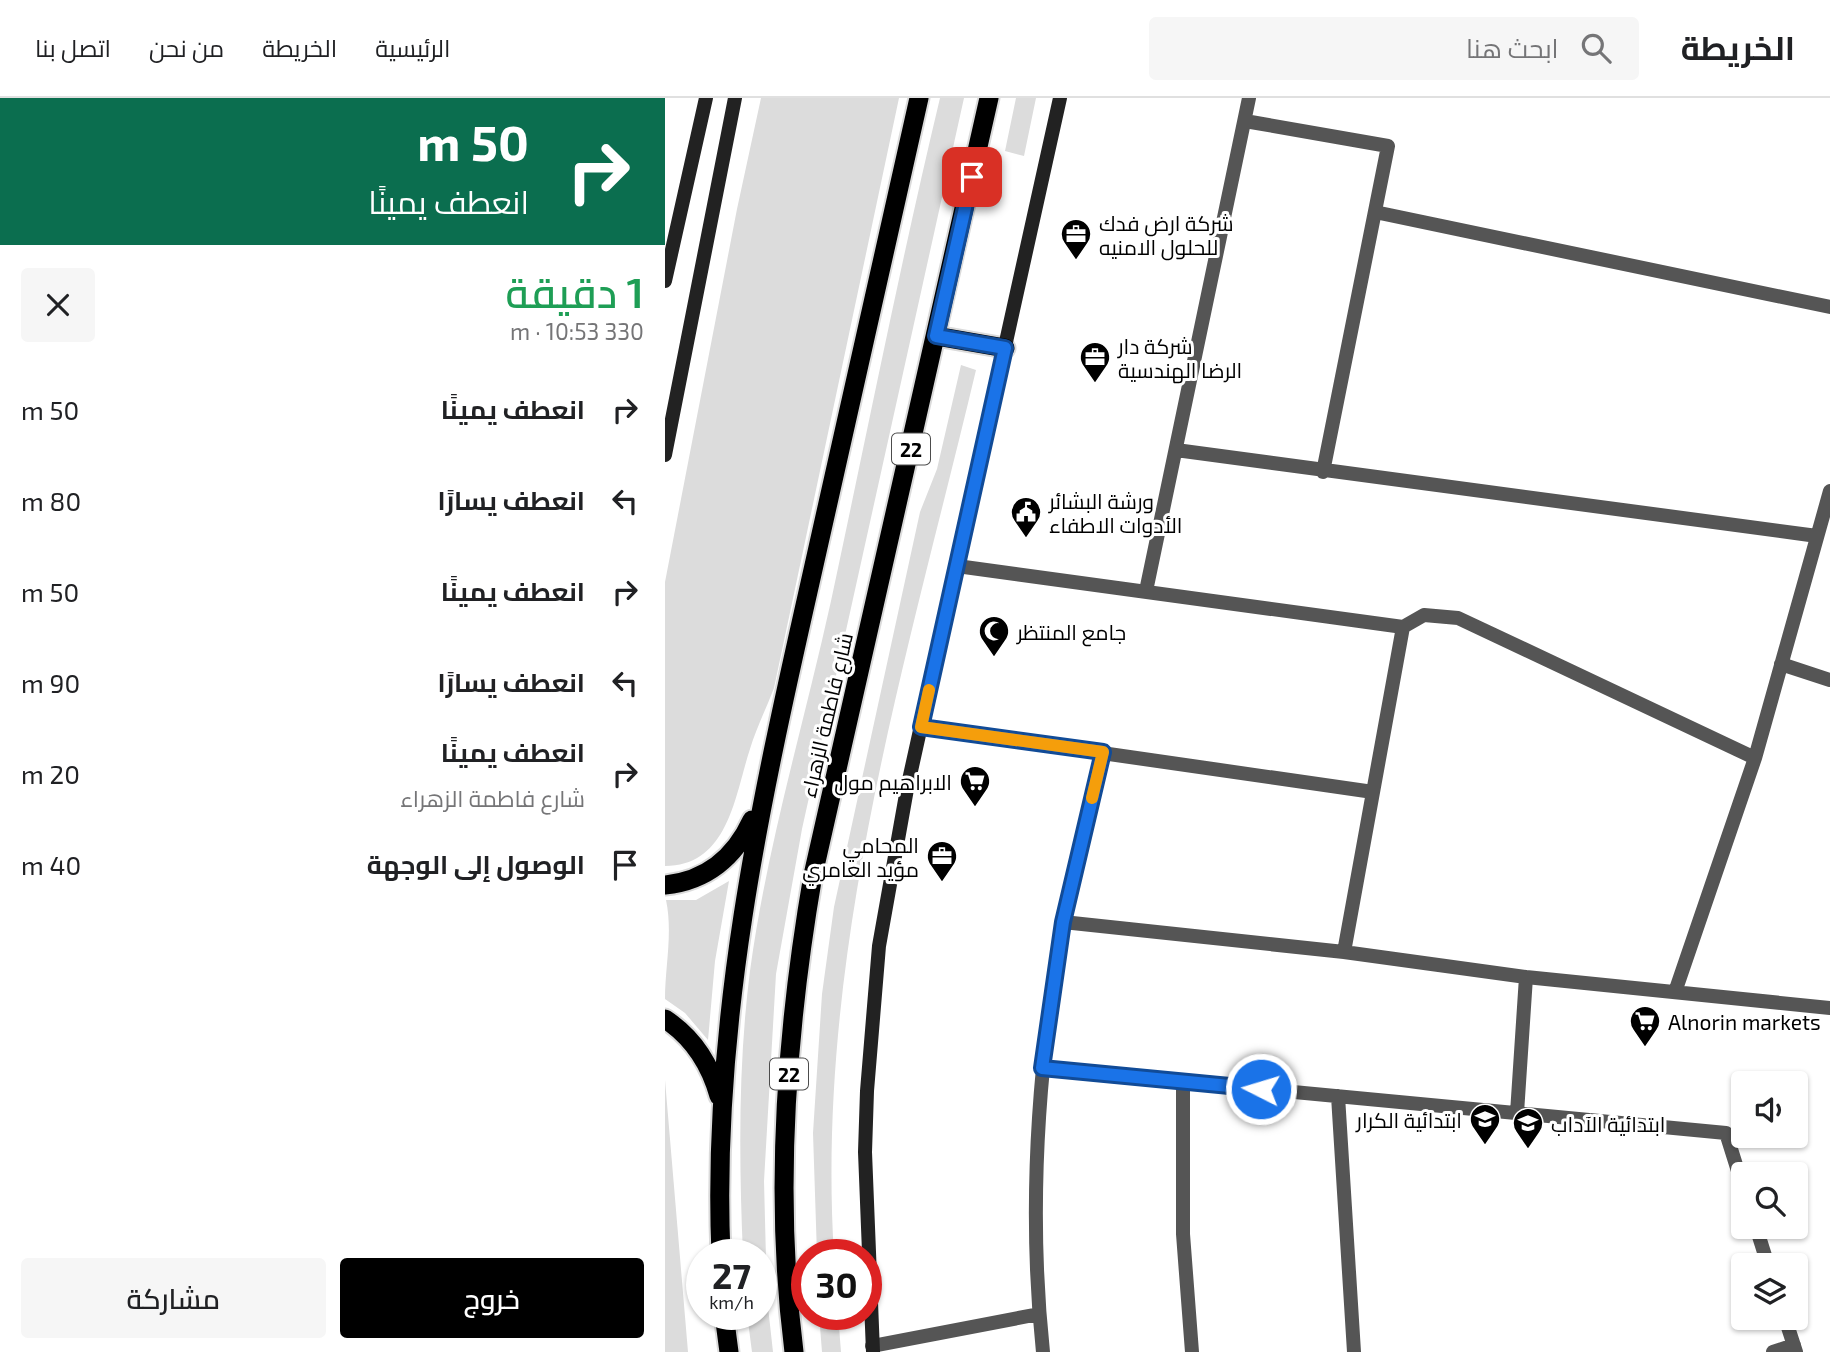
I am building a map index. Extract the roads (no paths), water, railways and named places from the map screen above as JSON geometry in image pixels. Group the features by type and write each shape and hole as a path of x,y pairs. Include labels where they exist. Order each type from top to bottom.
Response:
{"highway":[{"path":"720,1239 718,1193 721,1110 740,921 764,783 919,98"},
{"name":"شارع فاطمة الزهراء","path":"794,1352 786,1246 785,1159 787,1098 801,947 813,875 989,98"},
{"path":"936,336 1005,348"},
{"path":"665,885 691,880 730,856 749,827 764,783"},
{"path":"665,1019 685,1035 703,1056 715,1082 721,1110"},
{"path":"726,1330 729,1352"}],"main road":[{"path":"665,282 706,98"},
{"path":"665,455 735,98"},
{"path":"873,1349 866,1152 871,1035 879,946 921,727 1060,98"}],"street":[{"path":"1146,592 1249,98"},
{"path":"1245,121 1388,146 1323,472"},
{"path":"1374,212 1830,307"},
{"path":"1176,450 1323,472 1817,536"},
{"path":"1675,992 1755,758 1830,492"},
{"path":"957,566 1403,626 1425,615 1458,618 1755,758"},
{"path":"1345,952 1403,626"},
{"path":"1781,664 1830,680"},
{"path":"921,727 1373,792"},
{"path":"1043,1352 1035,1228 1042,1068 1063,922 1103,752"},
{"path":"1063,922 1345,952 1526,977 1830,1007"},
{"path":"1517,1114 1526,977"},
{"path":"1042,1068 1726,1133 1735,1162"},
{"path":"1183,1082 1183,1234 1192,1352"},
{"path":"1338,1096 1354,1352"},
{"path":"873,1349 1039,1314"},
{"path":"1773,1352 1795,1348 1789,1330"}],"place":[{"name":"شركة ارض فدك للحلول الامنيه","path":"1076,261"},
{"name":"شركة دار الرضا الهندسية","path":"1095,384"},
{"name":"ورشة البشائر الأدوات الاطفاء","path":"1026,539"},
{"name":"جامع المنتظر","path":"994,658"},
{"name":"الابراهيم مول","path":"975,808"},
{"name":"المحامي مؤيد العامري","path":"942,883"},
{"name":"Alnorin markets","path":"1645,1048"},
{"name":"ابتدائية الكرار","path":"1485,1146"},
{"name":"ابتدائية الآداب","path":"1528,1150"}]}
